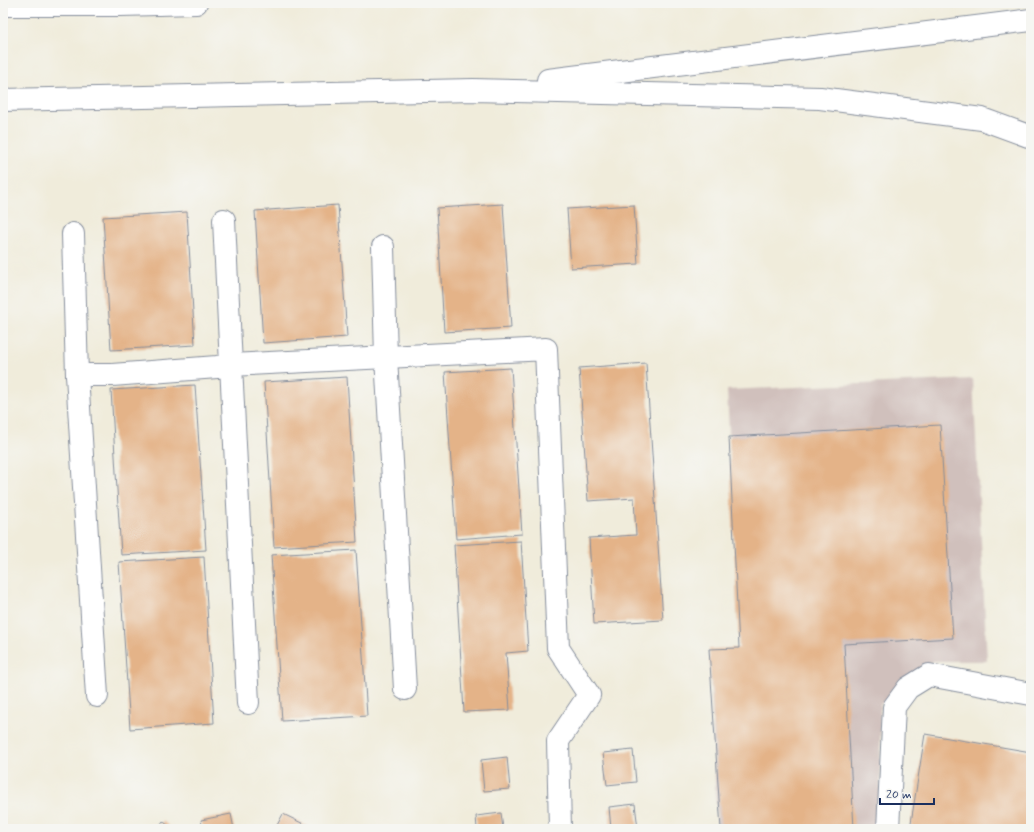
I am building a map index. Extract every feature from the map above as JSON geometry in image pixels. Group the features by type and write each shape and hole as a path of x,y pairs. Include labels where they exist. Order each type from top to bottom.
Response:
{"main road":[{"path":"3,5 120,5 196,3"},
{"path":"473,90 1031,20"},
{"path":"3,100 473,90 820,98 982,119 1031,137"},
{"path":"224,220 248,703"},
{"path":"73,234 77,374 97,696"},
{"path":"383,247 386,357 405,689"},
{"path":"77,374 112,375 231,365 546,349 558,648 589,695 558,741 560,829"},
{"path":"888,829 894,707 908,688 929,675 1031,694"}],"shaded area":[{"path":"973,379 987,661 933,661 880,705 881,829 717,829 709,649 739,648 727,390"}],"building":[{"path":"503,204 511,328 444,332 437,208"},
{"path":"338,205 347,337 263,343 255,211"},
{"path":"634,205 638,264 571,268 567,209"},
{"path":"187,212 195,345 111,350 103,217"},
{"path":"646,363 663,620 594,624 589,538 636,535 634,498 588,501 579,368"},
{"path":"511,368 522,534 456,539 445,372"},
{"path":"347,377 357,542 274,547 264,382"},
{"path":"195,385 206,550 121,555 111,390"},
{"path":"940,425 953,638 844,644 854,829 721,829 709,649 739,648 729,437"},
{"path":"521,541 528,651 506,653 510,710 464,712 454,545"},
{"path":"356,550 367,716 282,721 271,555"},
{"path":"204,557 214,723 130,729 119,562"},
{"path":"925,734 1031,752 1031,829 910,829"},
{"path":"633,750 636,782 607,785 603,753"},
{"path":"507,757 510,789 484,791 481,760"},
{"path":"635,804 638,829 611,829 609,807"},
{"path":"501,813 503,829 477,829 476,816"},
{"path":"231,814 234,829 203,829 201,820"},
{"path":"283,814 314,829 275,829"},
{"path":"163,821 172,829 157,829"}]}
